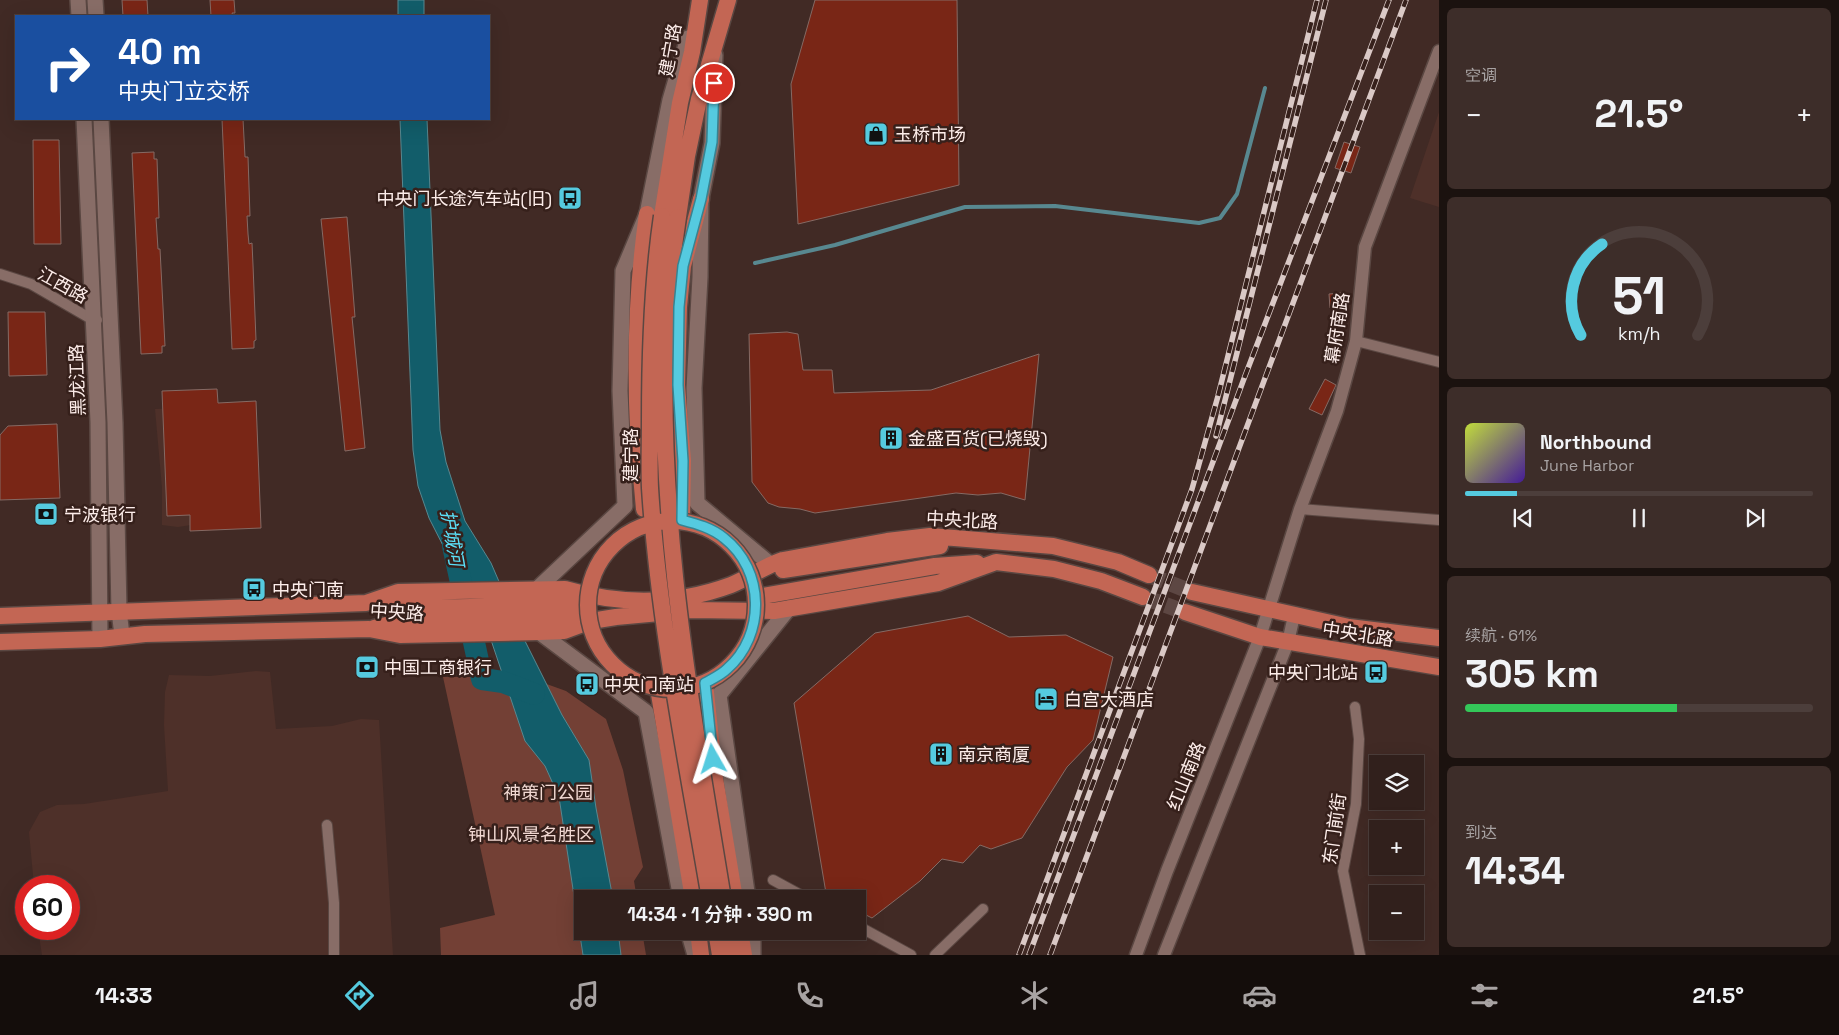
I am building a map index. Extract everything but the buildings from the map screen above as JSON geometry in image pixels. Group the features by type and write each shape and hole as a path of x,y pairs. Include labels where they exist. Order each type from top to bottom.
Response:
{"main road":[{"path":"78,0 79,15"},
{"path":"95,0 96,15"},
{"name":"建宁路","path":"722,890 685,656 668,484 665,387 667,307 662,216 687,156 699,99 728,0"},
{"name":"建宁路","path":"699,5 692,52 680,104 654,270 651,324 650,486 657,564 675,697 708,890"},
{"path":"682,520 683,461 678,385 679,307 683,266 701,199 712,142 715,44"},
{"name":"黑龙江路","path":"84,120 98,422 100,639"},
{"name":"黑龙江路","path":"101,120 115,423 119,611 122,635"},
{"path":"701,199 700,277 694,388 697,503 770,564"},
{"path":"646,524 638,448 636,392 639,270 662,216"},
{"path":"537,589 625,506 620,391 623,270 662,216"},
{"path":"664,520 682,520 705,526 725,538 740,555 752,575 756,597 755,624 745,649 727,669 705,683 682,689 658,688 633,680 612,664 596,642 588,609 593,576 605,554 623,536 646,524 664,520"},
{"name":"中央北路","path":"770,564 820,552 930,536 1053,546 1118,562 1149,574"},
{"path":"752,575 932,547 994,542"},
{"path":"756,597 935,566 996,562 1054,569 1101,582 1143,597"},
{"path":"747,890 719,695 789,608 938,583 996,562"},
{"name":"中央路","path":"0,642 100,639 122,635 369,629 437,613 503,590 565,589 624,601 698,596 733,584 770,564"},
{"name":"中央北路","path":"1192,592 1269,611 1349,627 1439,638"},
{"name":"中央路","path":"0,616 366,603 437,613 506,632 539,632 564,631 592,621 616,617 692,610 774,610 789,608"},
{"path":"437,613 588,609"},
{"name":"中央北路","path":"1185,612 1260,638 1439,667"},
{"path":"539,632 646,712 678,890"},
{"path":"705,683 715,778 734,890"},
{"path":"658,688 692,890"},
{"path":"691,940 695,955"},
{"path":"699,940 701,955"},
{"path":"718,940 720,955"},
{"path":"730,940 732,955"},
{"path":"742,940 744,955"},
{"path":"753,940 753,955"}],"street":[{"name":"幕府南路","path":"1269,611 1300,510 1337,411 1356,341 1364,248 1439,51"},
{"name":"江西路","path":"0,274 31,284 93,320 110,319"},
{"path":"1356,341 1439,362"},
{"path":"1300,510 1439,520"},
{"name":"红山南路","path":"1136,955 1166,871 1260,638 1269,611"},
{"path":"1164,955 1288,642 1294,616"},
{"name":"东门前街","path":"1355,707 1359,739 1356,804 1343,871 1360,955"},
{"path":"327,825 334,903 334,955"},
{"path":"773,880 791,890"},
{"path":"935,955 983,909"},
{"path":"866,930 911,955"}],"shaded area":[{"path":"1439,112 1439,207 1410,198"},
{"path":"180,408 211,522 178,527 162,525 162,488 155,409"},
{"path":"256,671 270,672 276,729 332,726 361,719 379,720 393,955 42,955 40,940 80,940 80,875 33,875 29,832 40,812 57,805 84,804 168,791 164,725 165,692 169,675 210,676"}],"green space":[{"name":"神策门公园","path":"485,671 493,677 515,677 541,682 566,691 606,719 623,770 643,867 634,881 636,890 574,890 574,940 644,940 646,955 441,955 440,928 495,915 443,677 479,677"}],"water":[{"path":"398,0 424,0 424,15 398,15"},
{"path":"400,120 427,120 440,430 446,462 465,521 491,563 523,637 562,715 589,760 611,890 574,890 574,896 559,797 545,766 525,741 491,640 429,518 418,486 413,450"},
{"path":"581,940 619,940 621,955 583,955"}],"waterway":[{"path":"755,263 835,245 965,207 1055,206 1199,223 1220,218 1237,194 1265,88"},
{"name":"护城河","path":"453,546 482,679 503,682 534,694"}],"tunnel":[{"path":"1149,575 1192,592"},
{"path":"1143,597 1185,612"}],"railway":[{"path":"1019,955 1192,489 1218,396 1317,0"},
{"path":"1216,436 1326,0"},
{"path":"1029,955 1245,376 1389,0"},
{"path":"1050,955 1406,0"}],"place":[{"name":"玉桥市场","path":"876,134"},
{"name":"中央门长途汽车站(旧)","path":"570,198"},
{"name":"金盛百货(已烧毁)","path":"891,438"},
{"name":"宁波银行","path":"46,514"},
{"name":"中央门南","path":"254,589"},
{"name":"中国工商银行","path":"367,667"},
{"name":"中央门北站","path":"1376,672"},
{"name":"中央门南站","path":"587,684"},
{"name":"白宫大酒店","path":"1046,699"},
{"name":"南京商厦","path":"941,754"}],"route":[{"path":"713,759 705,683 727,669 745,649 755,624 756,597 752,575 740,555 725,538 705,526 682,520 683,461 678,385 679,307 683,266 701,199 712,142 714,83"}],"park label":[{"name":"钟山风景名胜区","path":"531,834"}]}
